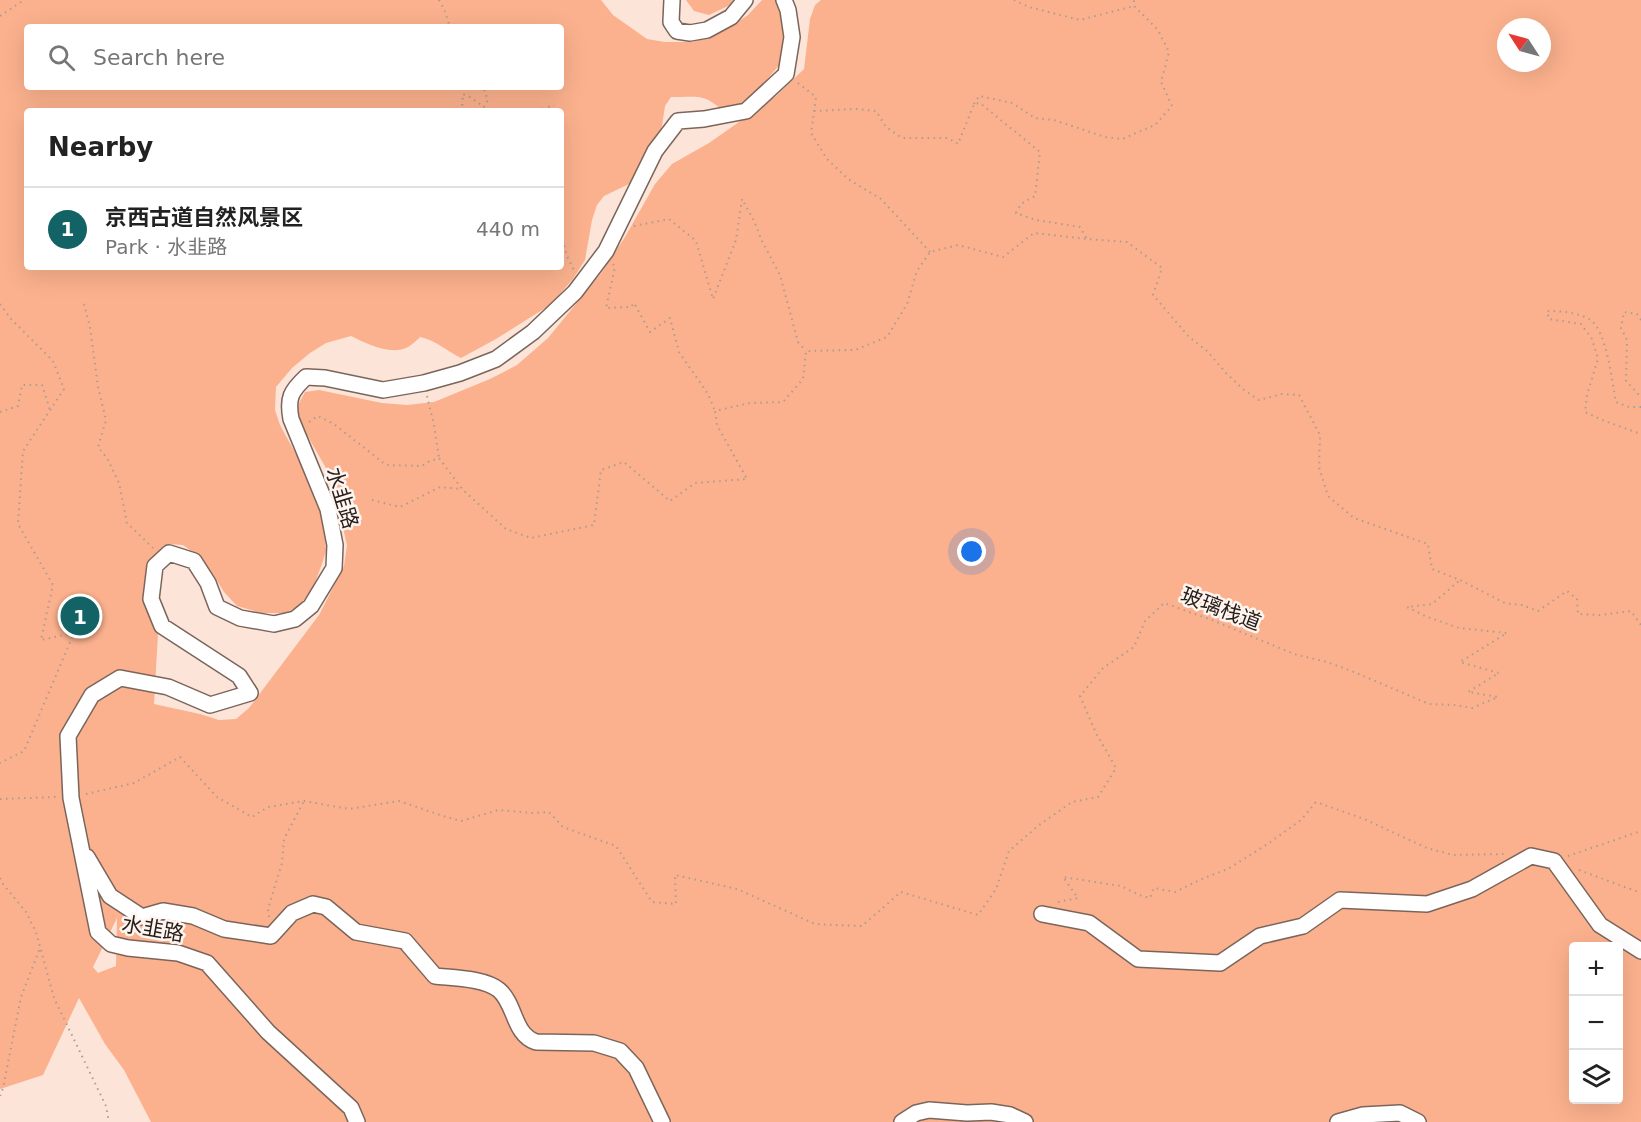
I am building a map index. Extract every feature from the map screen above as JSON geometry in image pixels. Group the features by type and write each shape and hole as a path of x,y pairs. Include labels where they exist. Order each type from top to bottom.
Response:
{"street":[{"path":"672,0 671,22 677,31 690,33 707,30 731,17 745,0"},
{"path":"784,0 792,37 786,74"},
{"name":"水韭路","path":"357,1122 351,1108 268,1032 207,963 178,953 111,944 98,932 72,798 68,736 92,695 120,678 168,687 210,705 249,693 239,676 162,626 151,599 154,566 169,553 194,561 208,583 217,607 240,618 274,624 295,620 311,606 334,568 335,545 328,509 291,419 288,406 294,388 306,377 326,378 383,390 424,383 460,373 496,359 533,332 575,292 606,251 655,151 678,121 704,119 746,111 786,74"},
{"path":"81,847 110,896 142,917 164,911 194,916 224,929 271,936 292,913 313,904 326,907 356,932 405,941 435,976 480,981 498,989 523,1034 529,1040 594,1042 620,1051 636,1068 662,1122"},
{"path":"1048,909 1089,923 1138,959 1220,963 1260,936 1303,926 1340,900 1427,904 1472,889 1531,856 1554,861 1600,925 1641,951"},
{"path":"902,1122 916,1113 929,1110 991,1112 1010,1115 1025,1122"},
{"path":"1338,1122 1363,1115 1400,1113 1418,1122"}],"path":[{"path":"0,16 24,0"},
{"path":"439,0 449,24"},
{"path":"1014,0 1029,7 1080,20 1134,6"},
{"path":"814,111 856,109 876,111 886,127 902,138 948,138 958,144 979,96 1012,103 1035,118 1054,120 1122,139 1155,125 1172,106 1161,82 1169,52 1158,30 1134,6 1134,0"},
{"path":"786,74 816,97 812,133 826,159 848,179 881,200 930,252"},
{"path":"462,108 463,94 484,106 488,100 484,90"},
{"path":"974,104 980,104 1040,152 1035,195 1021,204 1016,213 1036,220 1080,227 1087,239"},
{"path":"614,234 623,228 669,219 696,241 713,299 736,240 742,199 780,275 798,342 806,351 803,379 783,402 750,403 715,411"},
{"path":"806,351 855,350 887,337 907,304 917,271 930,252 958,245 1003,257 1034,233 1127,242 1162,268 1154,295 1189,337 1207,351 1244,390 1259,400 1282,394 1299,395 1320,435 1318,467 1328,496 1354,518 1428,544 1432,569 1460,580 1505,603 1522,605 1538,611 1567,591 1577,598 1578,614 1600,615 1631,611 1641,625"},
{"path":"564,245 581,284"},
{"path":"424,383 439,458 462,489 506,529 531,538 594,525 601,470 624,462 670,501 695,483 747,479 717,425 715,411 708,394 679,352 670,318 650,332 634,303 631,307 606,308 615,267 606,251"},
{"path":"0,303 11,319 53,361 64,389 23,451 18,524 53,585 41,640 74,633 24,751 0,763"},
{"path":"84,304 106,420 98,447 107,458 119,483 127,523 164,558"},
{"path":"1641,407 1616,402 1608,355 1599,333 1590,320 1568,312 1547,311 1549,319 1581,324 1592,339 1598,359 1587,395 1585,412 1641,434"},
{"path":"1641,320 1637,314 1624,312 1621,328 1627,340 1626,381 1641,397"},
{"path":"0,412 18,406 22,385 42,385 50,410"},
{"path":"296,430 318,416 334,424 386,465 422,466 439,458"},
{"path":"372,500 400,507 440,488 462,489"},
{"name":"玻璃栈道","path":"304,801 349,809 399,801 461,821 498,810 549,812 563,827 616,846 652,902 676,904 675,875 737,889 815,924 862,926 901,892 978,915 996,889 1009,851 1071,802 1098,797 1116,768 1096,733 1080,696 1103,668 1134,647 1145,621 1164,603 1294,654 1327,662 1354,672 1429,704 1472,708 1498,698 1468,692 1499,673 1460,662 1506,633 1459,628 1407,607 1432,604 1460,580"},
{"path":"0,799 42,796 72,798 134,783 180,758 217,797 252,818 268,807 304,801"},
{"path":"271,936 268,909 282,863 284,839 304,801"},
{"path":"1048,909 1078,898 1064,877 1121,886 1150,898 1154,888 1175,892 1228,869 1244,859 1301,820 1316,802 1364,819 1427,848 1453,855 1531,856"},
{"path":"1554,861 1641,831"},
{"path":"1576,869 1641,892"},
{"path":"0,878 26,912 36,932 54,998 106,1106 109,1122"},
{"path":"0,1096 21,997 40,948"}],"shaded area":[{"path":"0,0 601,0 613,15 647,39 665,42 693,42 727,29 748,15 762,0 778,0 783,36 781,63 739,113 727,115 713,103 702,98 671,97 665,106 657,140 629,184 604,196 597,205 585,260 573,279 550,305 461,358 436,343 420,337 408,347 394,350 379,348 351,336 326,343 292,368 276,387 275,410 280,425 311,482 322,509 326,551 313,588 299,606 285,613 261,613 237,606 224,592 201,558 183,545 163,546 154,704 219,720 236,719 249,708 319,615 344,566 347,545 331,477 298,419 297,407 305,392 319,390 382,403 407,405 434,402 517,365 548,338 602,272 655,184 672,164 709,143 776,96 804,69 810,19 815,5 821,0 1641,0 1641,1122 151,1122 124,1070 105,1044 79,998 43,1075 0,1089","holes":["117,918 116,966 98,973 93,967"]},
{"path":"686,0 733,0 730,5 709,15 694,11"}],"place":[{"name":"京西古道自然风景区","path":"80,616"}]}
